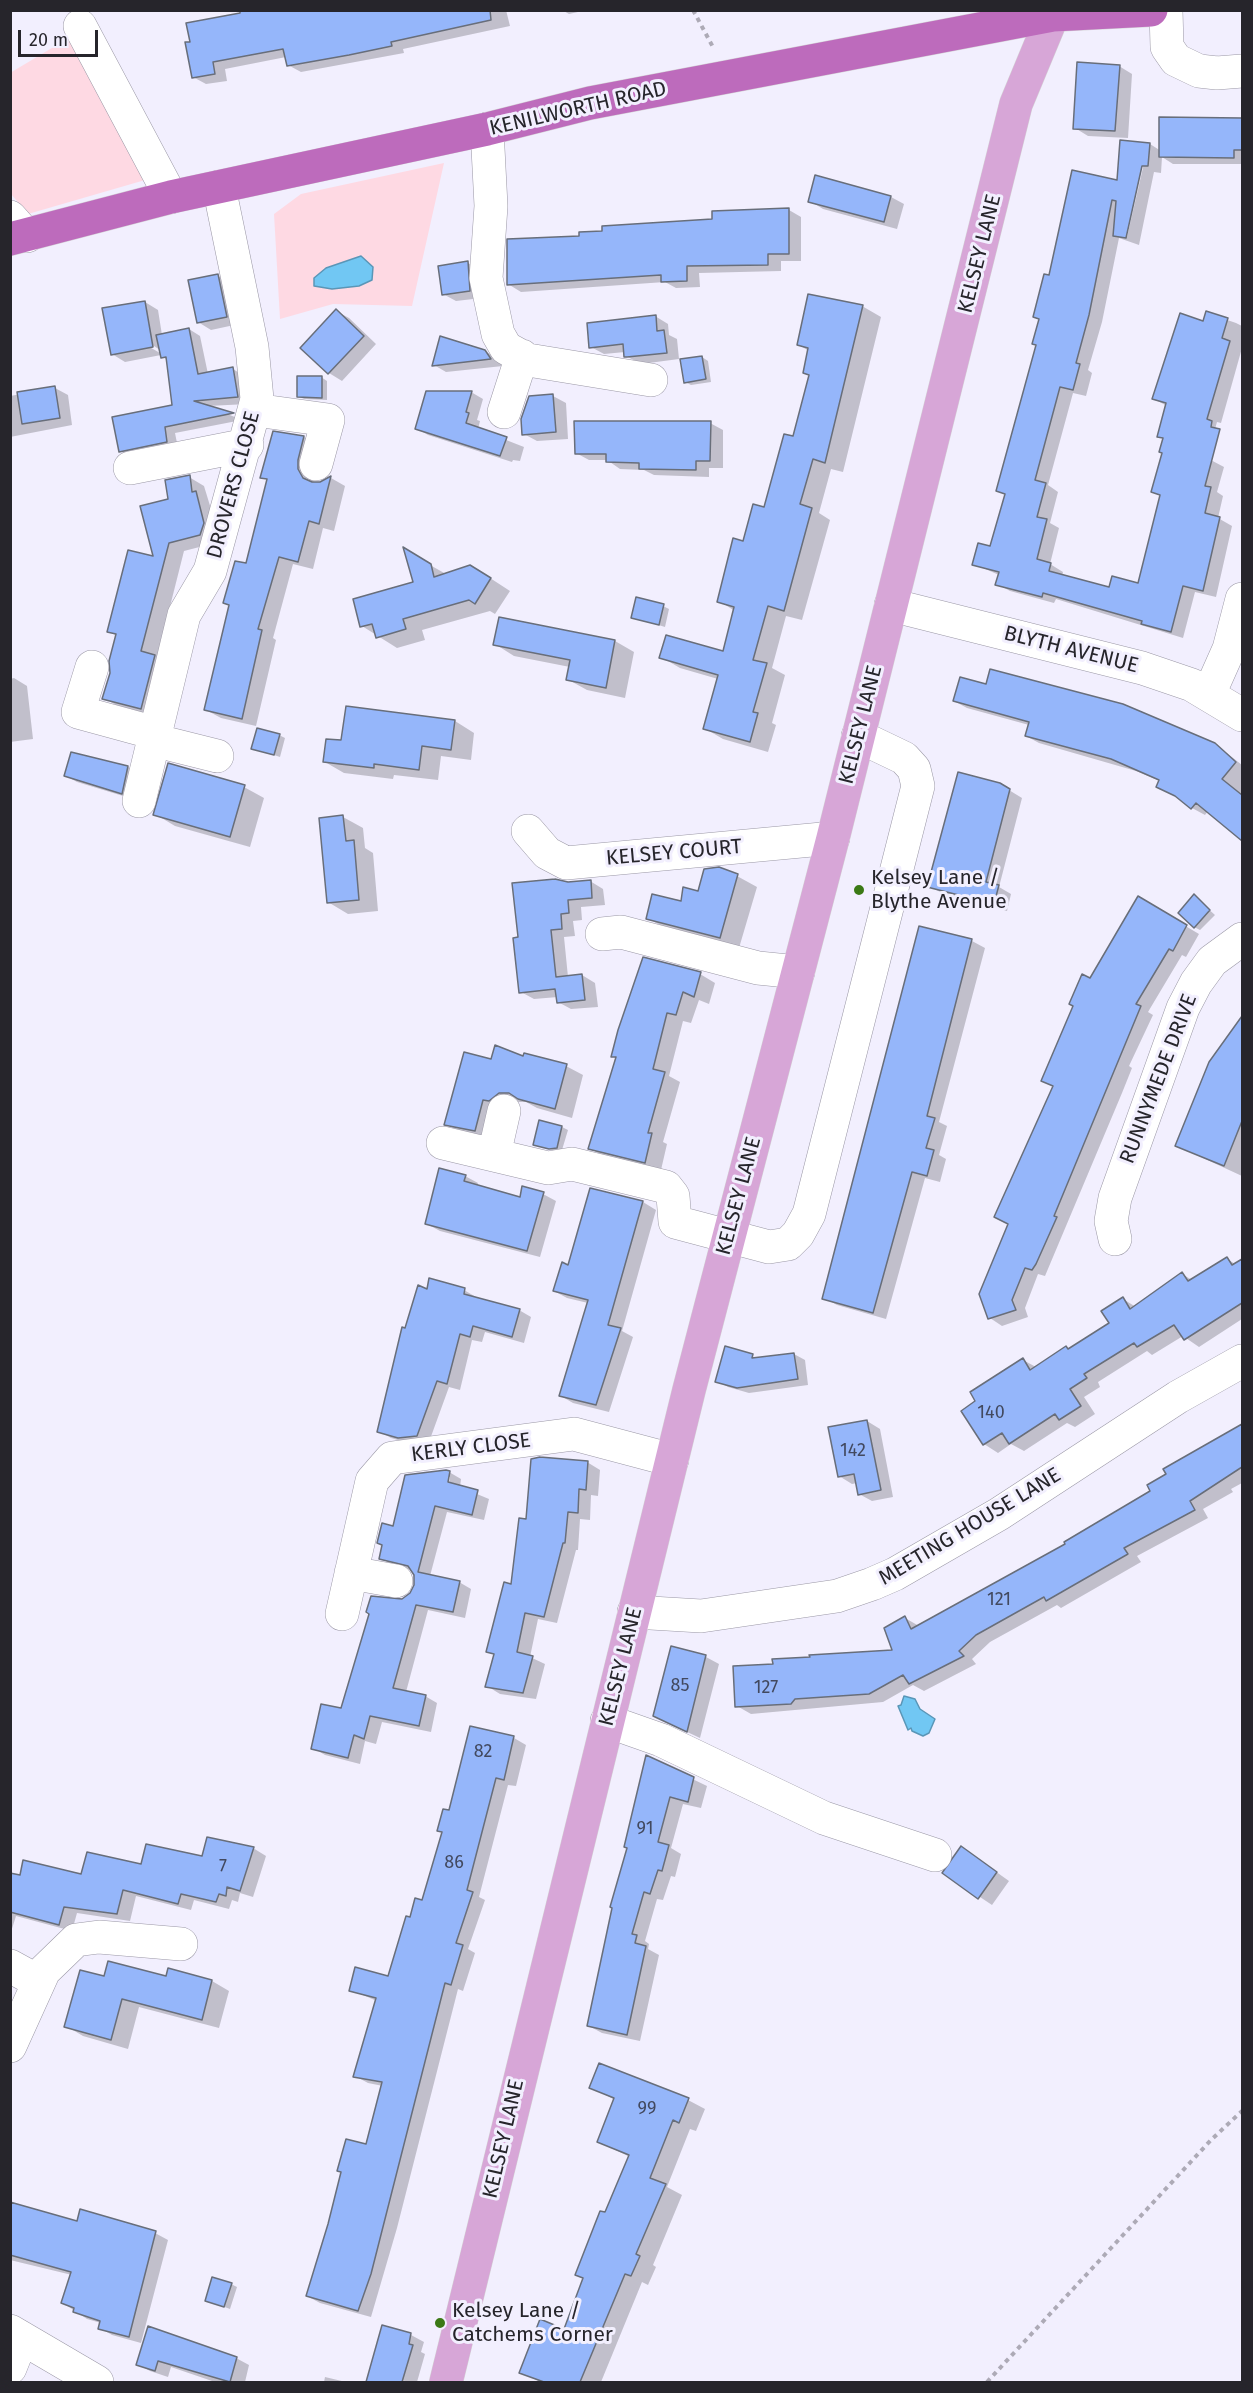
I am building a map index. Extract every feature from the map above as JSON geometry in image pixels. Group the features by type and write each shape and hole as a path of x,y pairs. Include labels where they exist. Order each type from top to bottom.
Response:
{"highway":[{"name":"KENILWORTH ROAD","path":"16,231 487,129 590,103 728,76 1054,13 1151,10"}],"main road":[{"name":"KELSEY LANE","path":"446,2382 728,1235 833,838 1016,104 1054,13"}],"street":[{"path":"1166,10 1167,47 1176,60 1199,71 1217,73 1242,71"},
{"path":"80,26 171,198"},
{"path":"487,129 490,206 486,278 498,334 506,348 522,356 651,380"},
{"name":"DROVERS CLOSE","path":"139,801 184,615 210,571 247,445 257,399 252,347 219,187"},
{"path":"504,412 522,356"},
{"path":"255,410 328,420 316,464"},
{"path":"130,468 247,445"},
{"path":"1209,694 1229,649 1242,599"},
{"name":"BLYTH AVENUE","path":"891,605 1142,668 1209,694 1242,715"},
{"path":"92,667 78,712 217,756"},
{"path":"443,1143 548,1168 572,1164 666,1187 673,1196 675,1222 769,1247 788,1244 798,1234 809,1214 918,786 914,769 904,758 858,736"},
{"name":"KELSEY COURT","path":"528,831 547,853 566,863 833,838"},
{"path":"602,934 621,932 758,968 798,972"},
{"name":"RUNNYMEDE DRIVE","path":"1115,1239 1112,1221 1115,1198 1183,1008 1203,971 1225,950 1242,939"},
{"path":"494,1155 504,1111"},
{"name":"MEETING HOUSE LANE","path":"634,1612 701,1616 837,1596 895,1575 999,1514 1178,1397 1242,1361"},
{"name":"KERLY CLOSE","path":"342,1614 372,1481 392,1458 574,1434 672,1460"},
{"path":"351,1573 396,1581"},
{"path":"608,1721 661,1740 824,1818 935,1855"},
{"path":"10,2046 44,1971 76,1940 99,1937 181,1944"},
{"path":"10,1966 39,1982"},
{"path":"10,2368 16,2334 97,2382"}],"path":[{"path":"693,10 728,76"},
{"path":"987,2382 1211,2140 1242,2111"}],"shaded area":[{"path":"72,36 152,178 28,214 11,194 10,73"},
{"path":"444,163 412,306 333,304 280,319 274,214 301,194"}],"water":[{"path":"361,256 373,267 372,280 359,286 332,289 314,286 314,278 326,268"},
{"path":"904,1696 915,1699 920,1709 935,1719 929,1733 923,1736 912,1731 911,1728 908,1730 898,1706 901,1705"}],"building":[{"path":"240,10 490,10 491,20 391,42 392,46 287,66 283,49 213,62 215,74 192,78 185,42 190,42 186,23 240,13"},
{"path":"1077,62 1120,65 1115,131 1073,129"},
{"path":"1159,117 1242,118 1242,150 1234,150 1234,158 1159,157"},
{"path":"1120,140 1150,143 1148,166 1142,166 1126,238 1113,236 1116,201 1112,200 1089,315 1076,363 1080,364 1073,390 1060,387 1035,480 1046,483 1037,517 1047,519 1037,559 1051,563 1049,571 1109,587 1112,576 1138,583 1160,495 1151,492 1162,453 1159,452 1163,438 1157,437 1166,403 1152,399 1180,313 1203,321 1206,311 1228,318 1222,338 1230,341 1207,419 1212,421 1211,427 1220,429 1205,486 1211,487 1205,513 1220,517 1203,591 1183,586 1171,632 1141,624 1142,621 1043,593 1042,597 995,585 999,572 972,565 978,543 990,546 1005,494 996,491 1036,345 1032,344 1039,319 1033,317 1044,274 1049,275 1072,170 1117,180"},
{"path":"815,175 891,196 884,222 808,202"},
{"path":"789,208 789,254 768,254 768,265 687,266 687,281 661,282 661,275 507,285 507,239 579,236 579,232 602,231 602,226 712,219 712,211"},
{"path":"468,261 470,291 442,295 438,266"},
{"path":"218,274 227,317 197,323 188,280"},
{"path":"808,294 863,305 825,463 813,459 800,504 812,508 784,611 768,606 753,660 767,663 753,712 758,713 750,742 703,729 718,675 659,658 666,635 723,651 734,607 717,602 733,538 743,541 753,504 764,507 784,434 793,436 809,375 803,373 808,348 797,345"},
{"path":"145,301 153,347 111,355 102,308"},
{"path":"336,309 364,336 328,374 300,348"},
{"path":"656,315 657,331 664,330 667,353 624,357 623,344 589,348 587,323"},
{"path":"189,328 198,374 233,367 238,397 194,401 234,413 165,427 167,442 119,452 112,417 172,405 166,357 161,358 156,335"},
{"path":"440,336 485,350 491,359 432,366"},
{"path":"702,356 706,379 684,383 680,359"},
{"path":"297,376 322,376 322,398 297,397"},
{"path":"55,386 60,418 22,424 17,392"},
{"path":"426,391 472,391 466,412 469,413 466,423 507,437 500,456 415,429"},
{"path":"553,394 556,432 522,435 521,419 529,396"},
{"path":"574,421 711,421 710,461 696,461 696,470 639,469 639,463 606,462 606,454 575,454"},
{"path":"273,431 304,436 298,460 298,469 303,478 312,482 320,482 331,476 319,524 309,521 298,562 279,557 258,629 262,630 242,719 204,710 229,605 223,603 235,561 246,563 267,479 260,478"},
{"path":"190,475 192,492 196,491 204,523 200,535 169,543 141,651 155,655 141,709 102,699 110,673 109,661 116,634 107,632 128,550 153,556 140,506 168,499 165,480"},
{"path":"403,547 431,564 434,577 470,565 491,578 475,604 469,600 403,619 406,629 376,638 372,624 360,627 353,599 413,582"},
{"path":"636,597 664,604 659,625 631,618"},
{"path":"499,617 615,640 606,688 566,680 570,660 493,645"},
{"path":"990,669 1123,704 1215,743 1236,762 1222,779 1242,795 1242,841 1196,803 1191,809 1175,796 1156,787 1159,780 1111,759 1025,736 1029,722 953,701 960,677 986,684"},
{"path":"346,706 455,720 451,750 422,746 419,770 374,764 374,768 323,762 326,739 341,740"},
{"path":"257,728 280,734 274,755 251,749"},
{"path":"71,752 128,766 122,794 64,776"},
{"path":"168,763 245,785 230,837 153,815"},
{"path":"958,772 1000,783 1010,789 986,882 999,885 994,904 927,887"},
{"path":"343,815 346,841 354,840 359,900 327,903 319,818"},
{"path":"719,867 738,874 720,938 646,919 652,894 681,901 683,887 698,891 704,869"},
{"path":"555,879 568,882 591,880 592,898 568,900 569,913 561,914 562,929 551,930 556,977 582,974 585,1000 557,1003 555,989 519,993 513,938 518,937 512,883"},
{"path":"1194,894 1210,910 1194,928 1178,913"},
{"path":"1138,896 1187,925 1173,951 1169,949 1136,1004 1141,1006 1054,1216 1057,1217 1036,1264 1032,1270 1025,1268 1012,1300 1016,1310 988,1319 979,1294 1008,1224 994,1217 1053,1086 1041,1081 1073,1006 1069,1004 1082,974 1090,978"},
{"path":"919,926 972,939 927,1116 935,1118 926,1148 934,1150 927,1176 912,1172 873,1313 822,1299"},
{"path":"643,957 701,972 694,997 683,992 676,1015 667,1013 653,1069 665,1072 648,1133 652,1133 645,1163 588,1149 616,1057 611,1057 618,1030"},
{"path":"1242,1016 1242,1121 1224,1166 1175,1146 1209,1062"},
{"path":"495,1045 523,1056 524,1053 567,1064 555,1109 518,1099 509,1093 499,1093 489,1101 483,1100 475,1131 444,1125 464,1052 491,1059"},
{"path":"539,1120 562,1126 557,1148 549,1149 533,1145"},
{"path":"439,1168 466,1175 464,1181 520,1197 522,1186 544,1192 527,1251 425,1224"},
{"path":"590,1188 643,1201 608,1325 621,1328 596,1405 559,1396 588,1300 553,1291 562,1262 568,1265"},
{"path":"1227,1257 1232,1265 1242,1259 1242,1303 1184,1340 1174,1325 1137,1347 1134,1343 1084,1374 1087,1378 1070,1389 1081,1406 1059,1420 1055,1414 1009,1444 1002,1433 983,1445 961,1411 975,1401 970,1392 1023,1358 1030,1370 1066,1346 1068,1349 1109,1323 1101,1311 1123,1297 1130,1309 1182,1272 1188,1281"},
{"path":"429,1278 465,1288 464,1294 520,1309 512,1337 473,1326 470,1337 460,1334 447,1384 437,1381 417,1436 398,1438 377,1432 402,1327 405,1328 418,1285 427,1289"},
{"path":"725,1346 753,1354 752,1358 794,1353 798,1379 737,1388 715,1382"},
{"path":"867,1420 881,1490 858,1495 854,1474 838,1477 828,1427"},
{"path":"1242,1424 1242,1467 1190,1501 1195,1510 1124,1548 1128,1554 1046,1601 1044,1597 976,1635 959,1651 964,1656 909,1684 903,1675 869,1694 795,1699 791,1704 735,1707 733,1666 773,1664 772,1659 810,1657 809,1655 892,1650 884,1628 905,1616 911,1629 1065,1544 1064,1542 1150,1491 1147,1485 1166,1474 1163,1469"},
{"path":"540,1457 588,1461 586,1490 579,1489 578,1513 568,1512 565,1543 563,1543 544,1617 525,1613 517,1652 533,1656 523,1693 485,1687 494,1654 486,1652 504,1582 511,1584 519,1518 526,1519 531,1459"},
{"path":"450,1471 448,1482 478,1490 472,1515 435,1506 418,1572 460,1581 453,1612 416,1605 393,1688 426,1695 419,1726 370,1716 364,1739 354,1735 348,1758 311,1749 321,1704 341,1708 369,1614 366,1612 371,1596 402,1599 410,1593 414,1585 414,1575 408,1566 379,1559 382,1545 377,1543 382,1523 393,1526 405,1475"},
{"path":"671,1646 706,1655 687,1732 653,1716"},
{"path":"470,1726 514,1736 504,1780 496,1778 467,1890 473,1892 456,1943 463,1945 451,1985 445,1983 371,2274 358,2311 306,2296 328,2224 341,2172 337,2171 346,2139 366,2144 382,2082 353,2077 376,1998 349,1991 355,1967 388,1976 406,1916 410,1917 415,1898 422,1900 442,1832 437,1831 443,1809 449,1810"},
{"path":"646,1755 694,1777 688,1802 670,1797 658,1842 669,1845 662,1871 658,1870 650,1894 644,1892 632,1934 637,1935 635,1943 646,1946 627,2035 587,2026 612,1908 610,1907 627,1848 624,1847"},
{"path":"207,1837 254,1847 240,1891 227,1887 226,1896 219,1894 216,1902 181,1894 178,1904 123,1890 117,1914 64,1907 59,1925 10,1912 10,1873 20,1875 23,1860 81,1874 87,1852 141,1864 146,1844 202,1856"},
{"path":"961,1846 997,1872 978,1899 942,1873"},
{"path":"108,1961 166,1976 168,1968 212,1980 202,2020 122,1999 111,2040 64,2027 80,1970 104,1976"},
{"path":"599,2063 689,2098 679,2123 673,2120 650,2178 666,2184 636,2254 640,2256 631,2276 625,2274 580,2382 544,2382 519,2373 540,2319 564,2329 583,2278 575,2275 600,2211 605,2212 629,2155 597,2142 614,2098 589,2088"},
{"path":"10,2202 77,2221 80,2209 156,2231 129,2337 98,2329 100,2321 73,2312 74,2308 61,2303 71,2272 10,2255"},
{"path":"212,2277 232,2283 224,2307 205,2301"},
{"path":"382,2325 411,2333 409,2344 413,2345 402,2382 366,2382"},
{"path":"148,2326 237,2357 230,2382 158,2361 155,2371 136,2365"}],"place":[{"name":"Kelsey Lane / Blythe Avenue","path":"859,890"},
{"name":"Kelsey Lane / Catchems Corner","path":"440,2323"}]}
